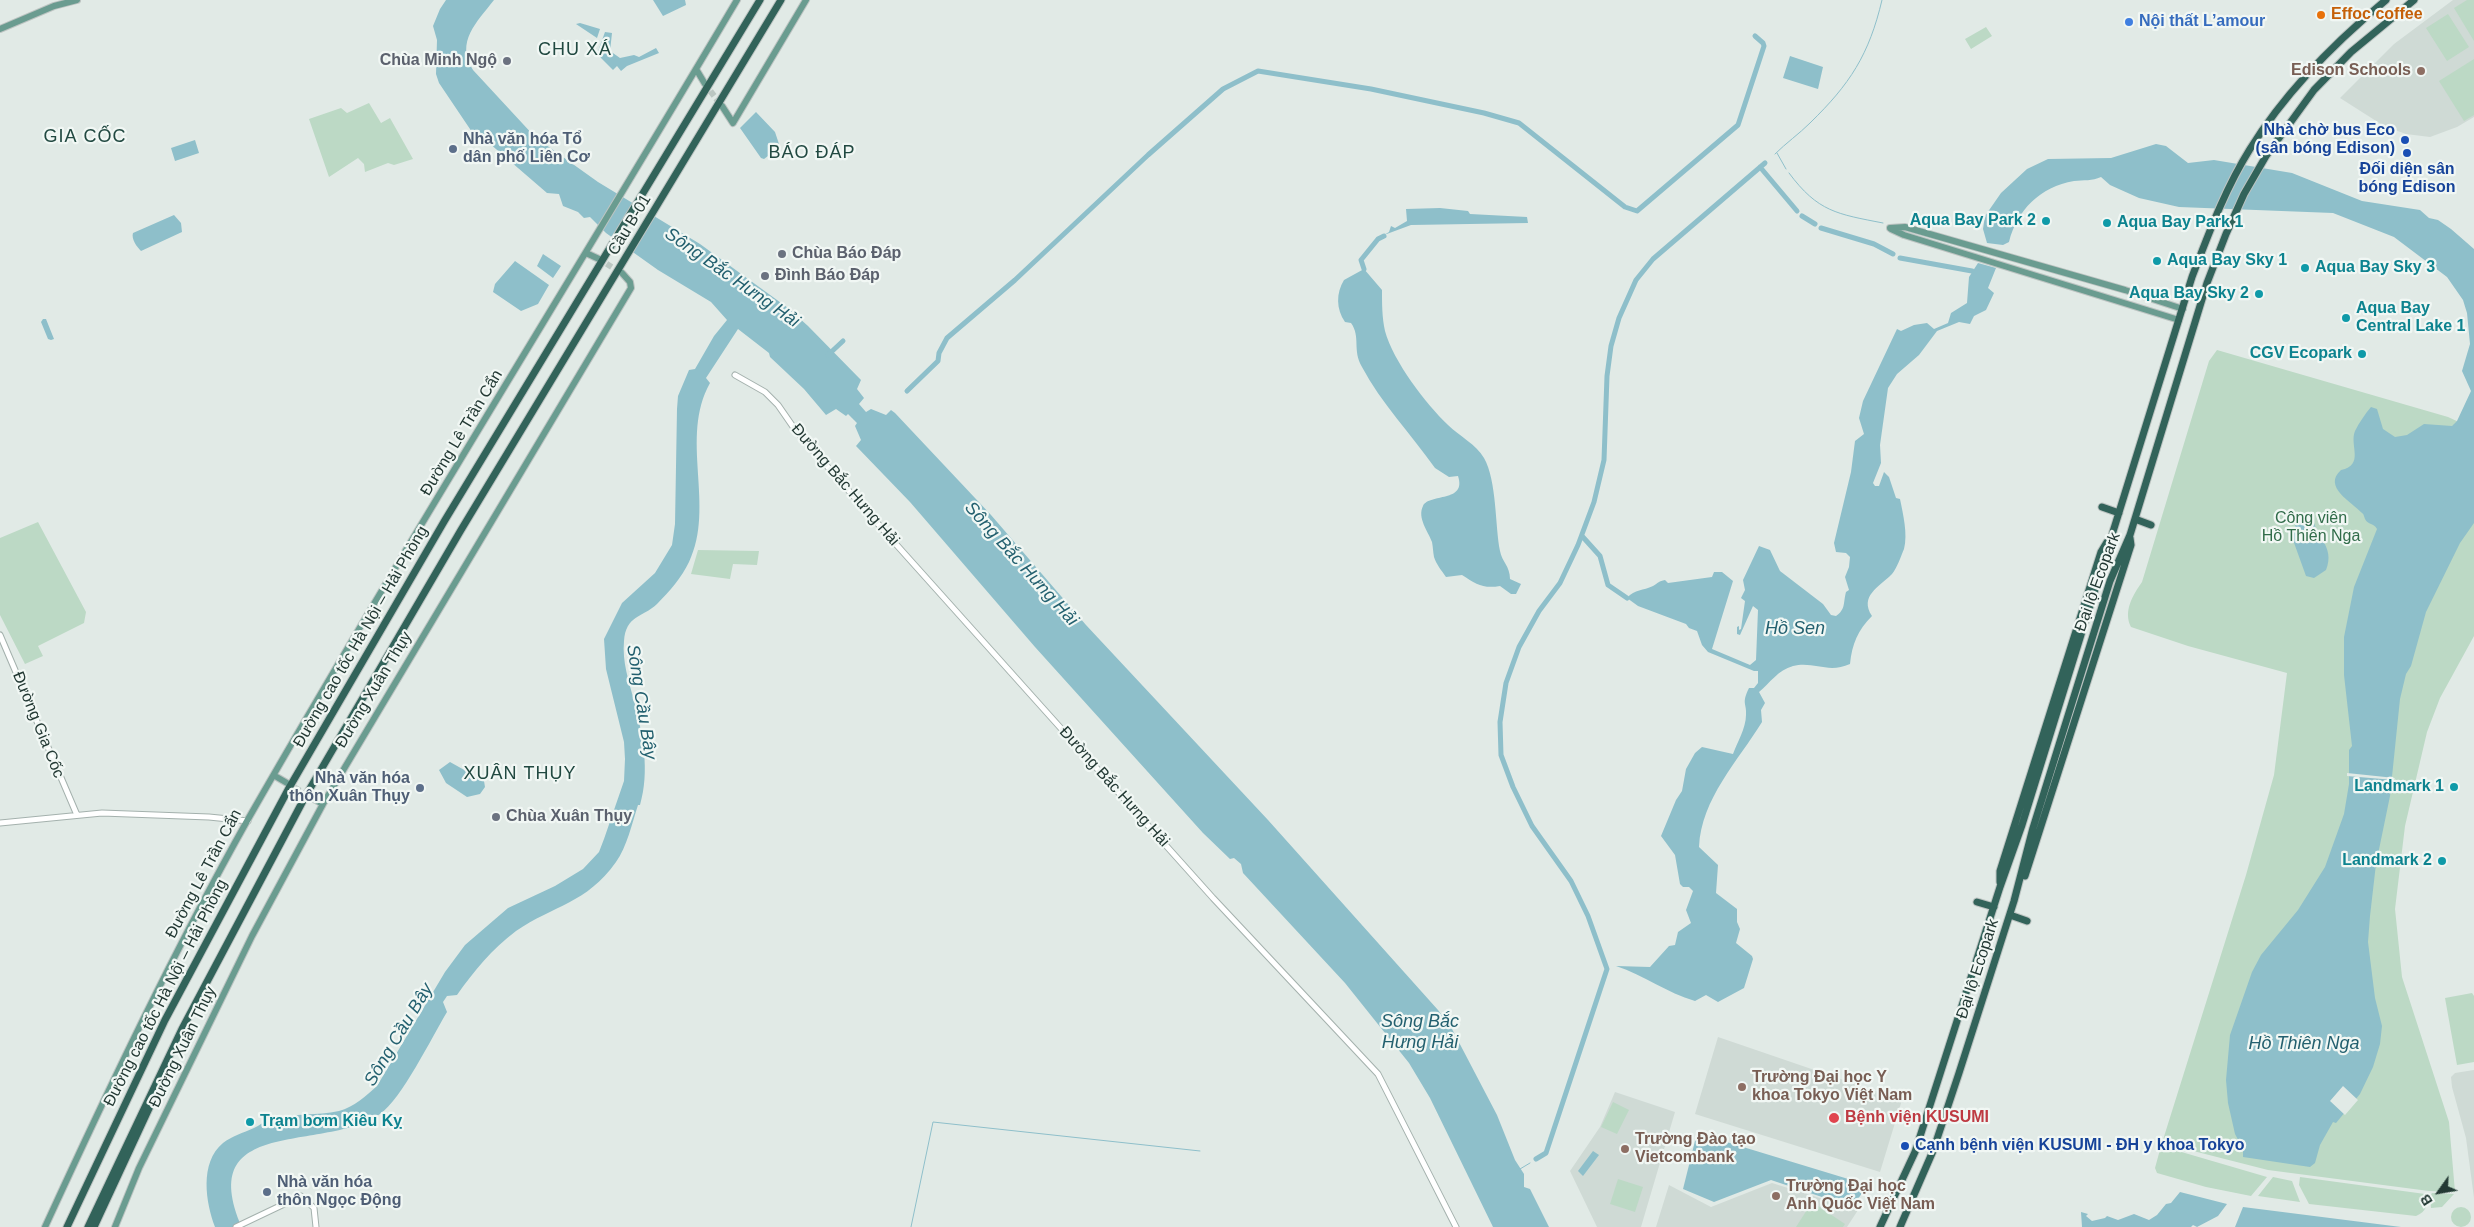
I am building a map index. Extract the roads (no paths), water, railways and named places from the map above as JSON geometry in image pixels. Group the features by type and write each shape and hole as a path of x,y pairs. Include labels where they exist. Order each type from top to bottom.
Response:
{"highway":[{"name":"Cầu B-01","path":"602,259 760,0"},
{"name":"Cầu B-01","path":"621,270 663,196 781,0"},
{"name":"Đại lộ Ecopark","path":"1880,1227 1915,1152 2000,887 2022,825 2182,309 2211,228 2250,149 2275,114 2325,54 2386,0"},
{"name":"Đại lộ Ecopark","path":"1900,1227 1933,1152 2010,915 2033,828 2107,592 2130,535 2206,284 2226,234 2244,194 2266,156 2288,124 2332,71 2369,36 2414,0"},
{"name":"Đường cao tốc Hà Nội – Hải Phòng","path":"67,1227 165,1020 289,788 445,520 602,259"},
{"name":"Đường cao tốc Hà Nội – Hải Phòng","path":"88,1227 182,1029 305,797 462,530 621,270"},
{"path":"2102,507 2119,512"},
{"path":"2135,519 2151,525"},
{"path":"94,1227 186,1030 308,798 462,530"},
{"path":"2000,887 2000,872 2101,552 2113,532"},
{"path":"2014,902 2024,881 2131,545 2130,535"},
{"path":"1977,902 1994,907"},
{"path":"2010,915 2027,921"},
{"path":"63,1227 131,1082 165,1020"}],"main road":[{"path":"0,29 54,6 78,0"},
{"name":"Đường Lê Trần Cẩn","path":"45,1227 124,1058 248,821 376,600 596,238 737,0"},
{"path":"722,106 733,123 806,0"},
{"path":"696,69 705,84"},
{"path":"2179,320 1904,235 1890,228 1905,227 2125,290 2182,309"},
{"path":"586,253 602,259"},
{"name":"Đường Xuân Thụy","path":"115,1227 139,1168 248,945 323,804 631,288 630,282 621,270"},
{"path":"275,776 287,783"},
{"path":"312,798 323,804"}],"street":[{"name":"Đường Bắc Hưng Hải","path":"735,374 765,392 778,406 796,431 1213,898 1378,1074 1456,1227"},
{"name":"Đường Gia Cốc","path":"0,635 77,815"},
{"path":"0,823 77,815 157,815 248,821"},
{"path":"236,1227 301,1196 314,1208 316,1227"}],"water":[{"name":"Sông Bắc Hưng Hải","path":"446,0 494,0 470,33 466,50 468,60 473,70 535,137 598,182 700,244 788,308 808,326 861,380 857,389 864,398 859,404 866,412 871,409 886,415 891,410 895,413 991,515 1086,625 1268,820 1438,1010 1452,1029 1497,1115 1515,1160 1524,1174 1524,1187 1530,1189 1549,1227 1493,1227 1430,1098 1409,1063 1345,983 1243,873 1241,864 1234,858 1230,859 1203,833 1035,647 910,502 856,446 861,440 855,426 857,423 848,414 846,416 836,409 826,415 804,389 770,357 769,353 738,329 706,378 710,383 701,404 697,426 699,518 696,540 689,562 679,579 657,604 631,622 625,633 625,664 642,740 645,779 640,805 638,805 620,856 605,876 593,887 569,903 530,922 507,938 484,961 457,995 447,996 443,1002 447,1012 425,1052 397,1096 380,1114 356,1125 272,1143 250,1152 235,1168 232,1192 242,1227 215,1227 207,1195 208,1172 210,1161 215,1151 223,1143 270,1119 281,1116 322,1114 339,1111 355,1104 377,1086 445,972 465,945 508,908 555,886 583,869 599,852 624,781 625,759 624,742 606,669 604,639 622,603 655,573 672,545 675,524 678,396 689,370 695,369 714,336 727,320 711,302 658,270 606,233 590,217 584,218 578,212 563,206 559,194 547,193 489,143 472,132 439,83 436,74 437,40 433,26"},
{"path":"653,0 685,0 686,5 663,16"},
{"path":"580,23 600,29 597,38 576,24"},
{"path":"605,32 612,33 610,51 620,58 634,55 639,57 656,48 659,53 627,66 621,71 617,66 613,70 597,54"},
{"path":"1790,56 1823,67 1818,89 1783,78"},
{"path":"756,112 775,132 780,147 764,159 761,158 740,128"},
{"path":"195,140 199,153 175,161 171,148"},
{"name":"Hồ Thiên Nga","path":"2156,144 2166,146 2188,163 2214,160 2292,173 2362,201 2420,210 2429,218 2438,220 2451,229 2474,249 2474,523 2460,543 2426,612 2400,699 2390,796 2376,864 2368,942 2375,998 2382,1026 2380,1044 2373,1067 2360,1094 2336,1123 2333,1122 2320,1145 2315,1163 2310,1167 2243,1157 2243,1149 2235,1134 2228,1103 2226,1080 2230,1035 2252,972 2261,955 2298,910 2325,867 2344,814 2349,784 2349,750 2352,746 2344,675 2344,637 2354,587 2377,529 2366,521 2363,513 2341,494 2335,482 2336,476 2341,470 2352,464 2355,454 2355,431 2371,407 2377,409 2383,429 2395,437 2407,435 2424,424 2452,426 2457,421 2471,391 2462,371 2470,344 2467,313 2463,300 2447,277 2394,237 2333,213 2179,207 2139,198 2110,185 2101,177 2062,184 2041,194 2024,210 2009,242 2003,245 1987,243 1983,229 1985,216 2001,193 2027,169 2048,159 2111,158"},
{"path":"1440,208 1468,211 1470,214 1527,217 1528,223 1411,225 1384,235 1389,232 1391,226 1395,228 1407,221 1406,209"},
{"path":"174,215 181,223 182,232 141,251 136,245 133,233"},
{"path":"543,254 561,266 553,278 537,266"},
{"path":"515,261 549,285 538,304 521,311 493,292 495,284"},
{"name":"Hồ Sen","path":"1978,263 1996,268 1988,288 1994,293 1986,310 1974,316 1970,324 1959,322 1937,331 1919,355 1897,374 1888,388 1880,445 1881,463 1873,483 1875,486 1879,486 1884,472 1889,477 1896,498 1900,499 1905,524 1905,543 1892,574 1869,597 1868,603 1872,616 1856,638 1850,664 1835,668 1808,665 1793,666 1779,674 1759,692 1765,703 1761,710 1762,722 1722,781 1706,813 1701,829 1699,847 1718,865 1716,893 1737,909 1737,922 1740,929 1736,943 1753,959 1744,988 1718,1002 1706,995 1695,1001 1685,998 1616,966 1650,967 1669,946 1675,945 1678,932 1691,923 1686,910 1693,891 1689,887 1683,887 1680,884 1675,855 1661,836 1676,800 1682,791 1686,769 1695,753 1702,747 1733,754 1745,725 1745,697 1749,688 1754,688 1758,683 1758,671 1708,652 1702,645 1697,631 1689,628 1686,624 1638,606 1627,598 1639,590 1649,588 1663,580 1668,583 1712,577 1714,572 1722,572 1733,581 1712,649 1750,665 1756,660 1758,610 1753,606 1740,635 1737,634 1737,627 1739,626 1739,630 1741,629 1745,601 1741,598 1745,590 1743,580 1759,546 1770,550 1780,571 1823,604 1831,615 1836,616 1843,608 1846,592 1849,590 1845,577 1850,557 1846,553 1836,552 1834,543 1851,472 1855,441 1864,434 1859,418 1863,401 1897,329 1901,331 1914,325 1927,323 1934,329 1948,323 1951,313 1967,303 1969,277"},
{"path":"1364,269 1382,290 1385,331 1395,355 1411,381 1439,416 1452,429 1477,448 1484,458 1491,479 1501,555 1509,571 1510,579 1521,584 1516,594 1511,594 1500,586 1489,587 1480,585 1462,575 1446,577 1435,560 1432,542 1422,520 1423,506 1427,502 1452,494 1457,490 1459,485 1458,476 1449,477 1435,468 1387,406 1359,361 1356,333 1351,323 1345,322 1342,317 1338,296 1344,280"},
{"path":"43,319 46,319 54,339 48,339 41,322"},
{"path":"2307,514 2313,517 2314,524 2327,548 2328,554 2326,570 2314,578 2306,576 2293,540 2296,521"},
{"path":"450,762 484,781 485,787 480,794 467,797 446,783 439,770"},
{"path":"1697,1133 1868,1185 1852,1207 1771,1180 1714,1202 1683,1189"},
{"path":"1593,1151 1599,1155 1583,1176 1578,1171"},
{"path":"2180,1192 2227,1204 2218,1216 2197,1227 2193,1225 2191,1227 2082,1227 2081,1212 2088,1214 2086,1216 2092,1221 2107,1216 2118,1220 2134,1214 2149,1220 2157,1215 2166,1204 2171,1203"},
{"path":"2243,1207 2401,1227 2235,1227"}],"waterway":[{"path":"1775,154 1824,109 1847,81 1856,68 1871,37 1882,0"},
{"path":"907,391 938,361 939,353 947,338 1015,280 1148,155 1223,89 1258,71 1371,89 1484,113 1519,123 1625,207 1637,211 1738,125 1764,46 1755,36"},
{"path":"1777,153 1786,169"},
{"path":"1536,1159 1546,1153 1607,969 1588,916 1571,881 1532,826 1513,787 1501,755 1500,722 1506,683 1519,647 1539,611 1560,583 1578,545 1594,502 1604,460 1607,376 1611,346 1619,318 1636,280 1653,259 1765,163"},
{"path":"1760,167 1797,211"},
{"path":"1789,173 1799,186 1819,204 1841,214 1883,223"},
{"path":"1802,216 1815,224"},
{"path":"1821,228 1874,244 1893,254"},
{"path":"1364,269 1361,260 1378,239 1384,236"},
{"path":"1900,258 1972,271"},
{"path":"828,355 843,341"},
{"path":"1582,536 1600,556 1608,585 1627,598"},
{"path":"911,1227 933,1122 1200,1151"},
{"path":"1520,1169 1530,1163"}],"tunnel":[{"path":"705,84 721,105"},
{"path":"599,259 621,273"},
{"path":"287,783 311,797"}],"place":[{"name":"Effoc coffee","path":"2321,15"},
{"name":"Nội thất L’amour","path":"2129,22"},
{"name":"Chùa Minh Ngộ","path":"507,61"},
{"name":"Edison Schools","path":"2421,71"},
{"name":"Nhà chờ bus Eco (sân bóng Edison)","path":"2405,140"},
{"name":"Nhà văn hóa Tổ dân phố Liên Cơ","path":"453,149"},
{"name":"Đối diện sân bóng Edison","path":"2407,153"},
{"name":"Aqua Bay Park 2","path":"2046,221"},
{"name":"Aqua Bay Park 1","path":"2107,223"},
{"name":"Chùa Báo Đáp","path":"782,254"},
{"name":"Aqua Bay Sky 1","path":"2157,261"},
{"name":"Aqua Bay Sky 3","path":"2305,268"},
{"name":"Đình Báo Đáp","path":"765,276"},
{"name":"Aqua Bay Sky 2","path":"2259,294"},
{"name":"Aqua Bay Central Lake 1","path":"2346,318"},
{"name":"CGV Ecopark","path":"2362,354"},
{"name":"Landmark 1","path":"2454,787"},
{"name":"Nhà văn hóa thôn Xuân Thụy","path":"420,788"},
{"name":"Chùa Xuân Thụy","path":"496,817"},
{"name":"Landmark 2","path":"2442,861"},
{"name":"Trường Đại học Y khoa Tokyo Việt Nam","path":"1742,1087"},
{"name":"Bệnh viện KUSUMI","path":"1834,1118"},
{"name":"Trạm bơm Kiêu Kỵ","path":"250,1122"},
{"name":"Cạnh bệnh viện KUSUMI - ĐH y khoa Tokyo","path":"1905,1146"},
{"name":"Trường Đào tạo Vietcombank","path":"1625,1149"},
{"name":"Nhà văn hóa thôn Ngọc Động","path":"267,1192"},
{"name":"Trường Đại học Anh Quốc Việt Nam","path":"1776,1196"}],"district":[{"name":"CHU XÁ","path":"575,50"},
{"name":"GIA CỐC","path":"85,137"},
{"name":"BÁO ĐÁP","path":"812,153"},
{"name":"XUÂN THỤY","path":"520,774"}],"park label":[{"name":"Công viên Hồ Thiên Nga","path":"2311,528"}],"water label":[{"name":"Sông Cầu Bây","path":"641,702"},
{"name":"Sông Cầu Bây","path":"399,1035"}]}
